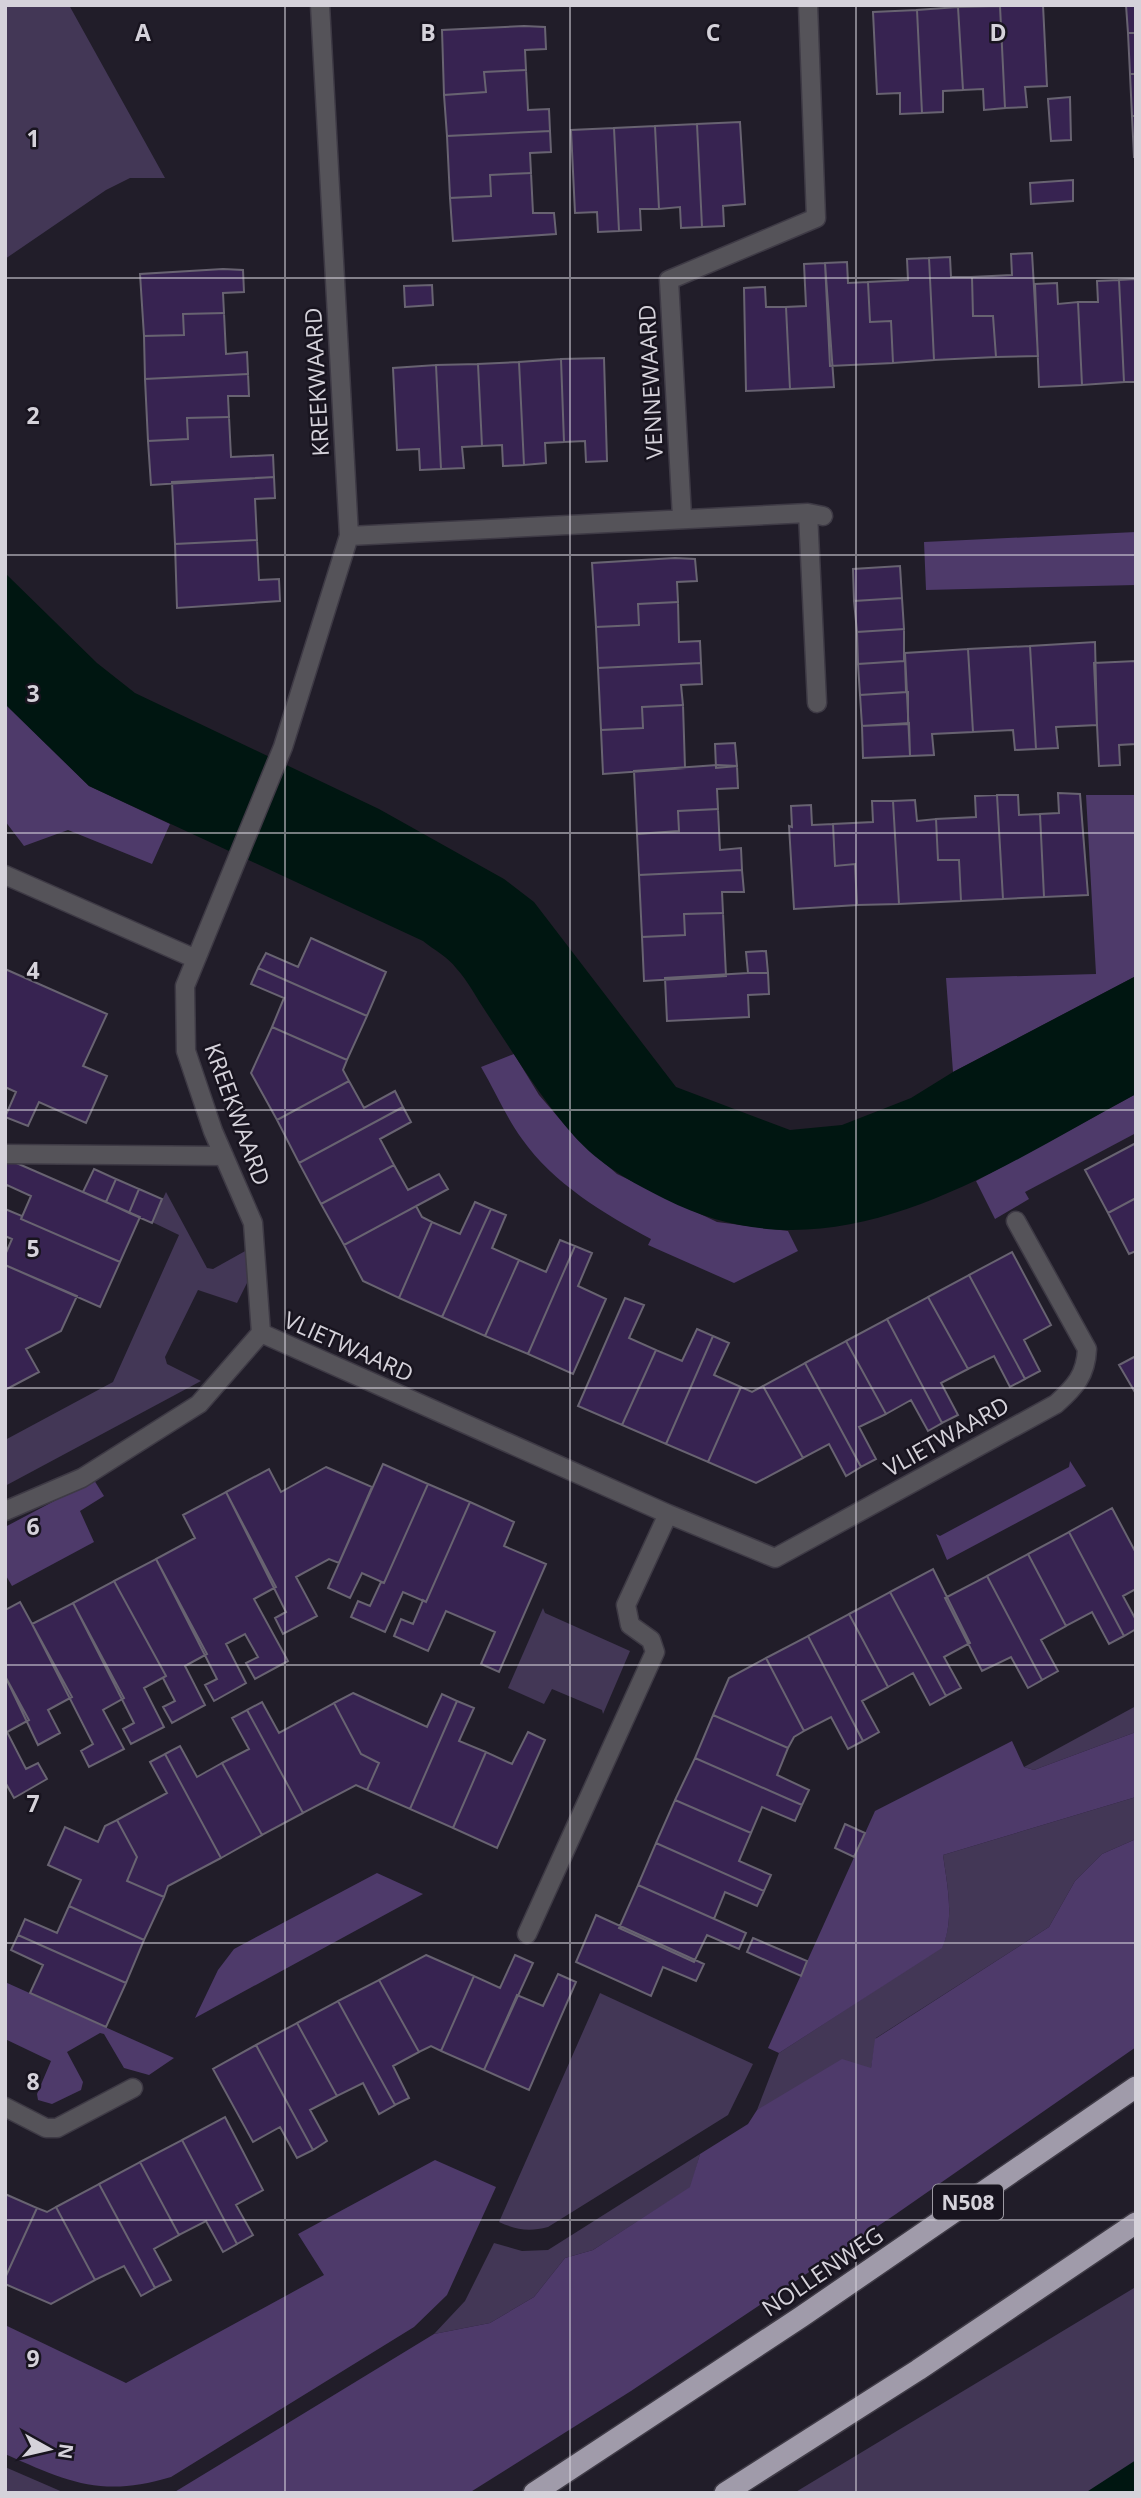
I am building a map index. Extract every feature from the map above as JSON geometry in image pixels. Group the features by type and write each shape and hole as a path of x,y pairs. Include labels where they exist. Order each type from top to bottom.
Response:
{"highway":[{"name":"NOLLENWEG","path":"534,2493 801,2317 1136,2087"},
{"path":"724,2493 918,2370 1136,2223"}],"street":[{"name":"KREEKWAARD","path":"261,1333 253,1223 224,1156 186,1051 185,986 228,875 283,747 349,536 320,5"},
{"name":"VENNEWAARD","path":"682,517 670,280 816,218 807,5"},
{"path":"349,536 682,517 815,514 817,703"},
{"path":"5,874 196,959"},
{"path":"5,1154 224,1156"},
{"name":"VLIETWAARD","path":"5,1511 82,1478 199,1404 261,1333 668,1514 775,1558 1056,1404 1078,1384 1087,1365 1087,1349 1016,1221"},
{"path":"527,1934 655,1652 651,1640 630,1625 626,1605 668,1514"},
{"path":"5,2108 46,2128 57,2128 133,2088"}],"shaded area":[{"path":"5,5 69,5 165,178 130,178 106,190 5,259"},
{"path":"1136,532 1136,585 926,590 924,542"},
{"path":"5,573 97,663 135,693 379,809 504,879 534,902 676,1087 790,1130 842,1125 911,1098 953,1072 1136,976 1136,1094 967,1185 909,1208 850,1224 789,1230 728,1222 665,1199 616,1172 594,1156 574,1136 539,1091 460,973 449,960 423,941 89,786 5,704"},
{"path":"5,704 89,786 170,824 152,864 68,830 24,846 5,821"},
{"path":"1086,795 1136,795 1136,976 953,1072 946,978 1096,974"},
{"path":"514,1054 539,1095 577,1139 617,1174 717,1222 788,1231 798,1251 734,1283 648,1245 651,1239 615,1219 564,1183 522,1139 481,1067"},
{"path":"1136,1094 1136,1133 1025,1192 1029,1199 995,1219 976,1181"},
{"path":"166,1192 207,1268 213,1269 247,1250 254,1269 237,1303 198,1290 165,1357 167,1364 201,1381 5,1486 5,1440 113,1382 179,1235 152,1222"},
{"path":"1070,1461 1086,1486 947,1560 936,1534 940,1536 1069,1467"},
{"path":"94,1480 104,1496 80,1511 94,1542 12,1586 5,1574 5,1527"},
{"path":"543,1608 545,1613 630,1651 603,1714 602,1710 552,1689 544,1704 508,1688"},
{"path":"1136,1706 1136,1732 1034,1770 1024,1767"},
{"path":"1136,1732 1136,1797 943,1855 949,1914 942,1948 779,2053 768,2048 875,1811 1012,1741 1024,1767 1034,1770"},
{"path":"1136,1797 1136,1839 1102,1854 1075,1881 1049,1927 876,2038 871,2069 757,2110 779,2053 942,1947 949,1914 943,1855"},
{"path":"1136,1839 1136,2047 896,2214 631,2391 469,2493 173,2493 434,2334 490,2323 534,2297 565,2258 593,2250 690,2187 700,2154 748,2124 757,2110 842,2059 871,2068 875,2039 1049,1927 1075,1881 1102,1854"},
{"path":"377,1873 423,1894 195,2018 218,1970 234,1949"},
{"path":"5,1982 174,2058 149,2075 124,2068 104,2034 100,2033 67,2052 83,2082 81,2090 52,2104 38,2100 37,2094 51,2061 5,2039"},
{"path":"600,1993 753,2064 728,2115 548,2227 523,2229 499,2222"},
{"path":"700,2154 691,2187 593,2250 565,2258 534,2297 490,2323 434,2334 465,2301 494,2243 522,2251 548,2250"},
{"path":"435,2160 496,2187 447,2295 414,2327 171,2477 125,2486 86,2484 5,2454 5,2325 126,2383 324,2275 298,2234"},
{"path":"1134,2288 1136,2476 1109,2493 794,2493"},
{"path":"1136,2460 1136,2493 1085,2493"},
{"path":"5,2467 65,2493 5,2493"}],"building":[{"path":"1043,5 1047,86 1025,87 1027,107 1005,108 1000,6"},
{"path":"1126,5 1136,5 1136,33 1128,33"},
{"path":"1000,6 1005,108 984,110 983,89 963,90 958,7"},
{"path":"958,7 963,90 943,91 943,112 922,113 917,10"},
{"path":"917,10 922,113 900,114 900,93 877,94 873,12"},
{"path":"545,27 546,49 525,50 526,70 484,72 486,92 444,95 442,30"},
{"path":"1128,33 1136,33 1136,74 1130,74"},
{"path":"526,70 528,110 549,109 550,131 447,136 444,95 486,92 484,72"},
{"path":"1130,74 1136,74 1136,116 1132,116"},
{"path":"1070,97 1071,140 1051,141 1048,99"},
{"path":"1132,116 1136,116 1136,157 1134,157"},
{"path":"740,122 745,204 723,206 724,226 702,227 697,124"},
{"path":"697,124 702,227 681,228 680,207 659,209 655,126"},
{"path":"655,126 659,209 640,209 641,230 619,231 614,128"},
{"path":"614,128 619,231 598,232 597,212 575,213 571,130"},
{"path":"550,131 551,152 530,153 531,173 490,175 491,196 450,198 447,136"},
{"path":"531,173 533,213 554,213 556,234 453,241 450,198 491,196 490,175"},
{"path":"1073,180 1073,201 1031,204 1030,183"},
{"path":"1032,253 1038,356 996,357 993,316 973,316 972,277 1012,275 1011,254"},
{"path":"950,257 951,277 972,277 973,316 993,316 996,357 934,360 929,258"},
{"path":"929,258 934,360 893,363 891,321 870,322 868,282 908,280 907,259"},
{"path":"847,262 848,283 868,282 870,322 891,321 893,363 830,366 825,263"},
{"path":"825,263 834,387 790,389 786,307 806,306 804,264"},
{"path":"243,270 244,292 223,293 224,313 183,314 184,335 144,336 140,274"},
{"path":"1136,279 1136,382 1124,382 1119,280"},
{"path":"1119,280 1124,382 1082,385 1078,302 1098,302 1097,281"},
{"path":"1057,283 1058,304 1078,302 1082,385 1039,387 1035,284"},
{"path":"432,285 433,305 405,307 404,286"},
{"path":"765,287 766,307 786,307 790,389 746,391 744,288"},
{"path":"224,313 226,354 247,352 248,374 145,379 144,336 184,335 183,314"},
{"path":"604,358 607,461 586,462 585,441 564,442 561,359"},
{"path":"561,359 564,442 545,443 546,463 524,465 519,362"},
{"path":"519,362 524,465 503,466 502,445 482,446 478,364"},
{"path":"478,364 482,446 462,447 464,468 441,469 436,365"},
{"path":"436,365 441,469 420,470 419,449 397,450 393,368"},
{"path":"248,374 249,396 228,396 229,417 187,418 188,439 148,441 145,379"},
{"path":"229,417 231,457 273,455 274,477 151,485 148,441 188,439 187,418"},
{"path":"274,477 275,498 255,499 257,540 175,544 172,482"},
{"path":"257,540 259,580 279,579 280,601 177,608 175,544"},
{"path":"695,559 697,581 677,582 678,602 638,604 639,625 596,627 592,563"},
{"path":"900,566 902,598 854,601 853,569"},
{"path":"902,598 904,629 857,632 854,601"},
{"path":"678,602 679,642 700,641 701,663 598,668 596,627 639,625 638,604"},
{"path":"904,629 904,661 858,664 857,632"},
{"path":"1095,642 1097,725 1056,727 1058,748 1036,749 1030,646"},
{"path":"1030,646 1036,749 1015,750 1013,730 973,732 968,649"},
{"path":"968,649 973,732 932,734 934,755 910,756 905,653"},
{"path":"905,661 906,692 860,695 858,664"},
{"path":"1136,661 1136,744 1119,745 1120,765 1099,766 1094,663"},
{"path":"701,663 702,684 681,685 683,705 642,707 643,728 601,730 598,668"},
{"path":"908,692 908,724 862,726 860,695"},
{"path":"683,705 685,768 603,774 601,730 643,728 642,707"},
{"path":"909,723 910,756 863,758 862,726"},
{"path":"735,743 737,766 716,768 715,744"},
{"path":"737,766 738,788 717,789 718,809 678,811 679,831 637,834 634,771"},
{"path":"1058,793 1080,794 1088,895 1044,897 1040,814 1059,813"},
{"path":"997,795 1018,795 1019,815 1040,814 1044,897 1003,899"},
{"path":"997,795 1003,899 961,901 959,860 938,860 936,819 976,817 975,796"},
{"path":"915,800 917,821 936,819 938,860 959,860 961,901 899,904 893,801"},
{"path":"872,801 893,801 899,904 857,905 855,864 835,866 833,824 873,822"},
{"path":"811,805 812,825 833,824 835,866 855,864 857,905 794,909 789,826 792,827 791,806"},
{"path":"718,809 720,850 741,848 742,870 639,875 637,834 679,831 678,811"},
{"path":"742,870 744,892 722,892 723,913 684,914 685,935 642,937 639,875"},
{"path":"723,913 726,976 644,981 642,937 685,935 684,914"},
{"path":"311,938 386,972 367,1016 258,968 266,953 298,967"},
{"path":"766,951 768,973 748,973 746,952"},
{"path":"258,968 367,1016 347,1060 272,1027 284,998 251,984"},
{"path":"5,969 107,1014 83,1066 107,1076 86,1123 39,1102 28,1126 5,1117 16,1092 5,1087"},
{"path":"768,973 769,994 748,995 749,1017 667,1021 665,978"},
{"path":"272,1027 347,1060 343,1070 349,1081 277,1120 251,1073"},
{"path":"349,1081 364,1108 395,1091 403,1107 299,1163 277,1120"},
{"path":"403,1107 411,1122 380,1139 394,1165 321,1204 299,1163"},
{"path":"1136,1143 1136,1198 1108,1213 1085,1170"},
{"path":"5,1158 140,1217 120,1262 21,1219 31,1196 7,1185 5,1189"},
{"path":"394,1165 408,1190 439,1174 448,1189 344,1245 321,1204"},
{"path":"94,1169 116,1179 106,1202 83,1192"},
{"path":"116,1179 139,1189 129,1213 106,1202"},
{"path":"139,1189 162,1199 152,1223 129,1213"},
{"path":"1136,1198 1136,1251 1129,1254 1108,1213"},
{"path":"475,1202 491,1209 442,1317 399,1298 432,1222 460,1234"},
{"path":"416,1206 422,1217 432,1222 399,1298 363,1281 344,1245"},
{"path":"5,1209 22,1216 21,1219 120,1262 100,1307 5,1265 5,1255 12,1239 5,1236"},
{"path":"491,1209 506,1215 492,1248 519,1260 485,1336 442,1317"},
{"path":"560,1240 575,1246 528,1354 485,1336 519,1260 546,1272"},
{"path":"575,1246 592,1253 578,1286 606,1299 573,1374 528,1354"},
{"path":"1012,1252 1051,1325 1024,1340 1040,1371 1025,1379 969,1275"},
{"path":"5,1265 77,1296 61,1331 26,1349 39,1372 5,1390"},
{"path":"969,1275 1025,1379 1010,1387 994,1356 968,1369 928,1297"},
{"path":"928,1297 968,1369 941,1383 958,1415 942,1423 887,1319"},
{"path":"625,1298 644,1305 629,1338 656,1350 622,1425 578,1406"},
{"path":"887,1319 942,1423 928,1431 911,1400 886,1414 846,1341"},
{"path":"697,1329 713,1336 666,1444 622,1425 656,1350 682,1361"},
{"path":"713,1336 729,1343 714,1375 741,1387 708,1462 666,1444"},
{"path":"846,1341 886,1414 859,1427 876,1459 861,1467 805,1363"},
{"path":"1136,1356 1136,1394 1119,1365"},
{"path":"805,1363 861,1467 846,1476 829,1444 803,1458 763,1386"},
{"path":"763,1386 803,1458 756,1483 708,1462 741,1387 752,1392"},
{"path":"383,1464 428,1484 384,1583 362,1573 350,1598 328,1588"},
{"path":"326,1467 372,1487 339,1563 329,1559 296,1577 317,1616 283,1634 275,1618 286,1612 226,1492 269,1469 281,1492"},
{"path":"428,1484 470,1502 426,1602 403,1592 385,1632 351,1617 358,1601 370,1606 381,1582 384,1583"},
{"path":"226,1492 276,1587 254,1599 288,1661 255,1679 246,1663 258,1657 245,1634 226,1644 246,1683 214,1701 205,1685 217,1679 156,1559 195,1538 183,1515"},
{"path":"470,1502 514,1522 504,1546 546,1564 499,1672 481,1664 495,1632 446,1611 428,1651 394,1636 401,1619 413,1624 423,1600 426,1602"},
{"path":"1112,1508 1136,1553 1136,1589 1123,1596 1136,1620 1136,1629 1124,1636 1069,1532"},
{"path":"1069,1532 1124,1636 1109,1644 1092,1612 1066,1626 1028,1554"},
{"path":"1028,1554 1066,1626 1041,1640 1058,1671 1042,1680 987,1576"},
{"path":"156,1559 207,1654 185,1666 205,1705 172,1723 163,1707 175,1701 163,1678 166,1676 114,1581"},
{"path":"933,1569 970,1643 944,1657 961,1688 946,1696 890,1592"},
{"path":"987,1576 1042,1680 1028,1688 1011,1657 982,1671 945,1598"},
{"path":"114,1581 166,1676 144,1688 164,1727 131,1744 123,1729 134,1723 73,1603"},
{"path":"890,1592 946,1696 930,1705 913,1673 888,1687 849,1614"},
{"path":"20,1602 72,1697 48,1710 60,1733 38,1745 5,1676 5,1610"},
{"path":"73,1603 124,1698 103,1710 124,1749 89,1767 81,1751 93,1744 32,1624"},
{"path":"849,1614 888,1687 862,1701 879,1732 863,1741 808,1636"},
{"path":"808,1636 863,1741 848,1749 831,1717 804,1731 766,1658"},
{"path":"766,1658 804,1731 794,1737 788,1748 713,1715 729,1678"},
{"path":"5,1676 29,1720 7,1732 26,1769 38,1763 47,1779 14,1798 5,1782"},
{"path":"353,1693 427,1727 442,1694 457,1701 410,1809 367,1790 379,1763 361,1754 334,1703"},
{"path":"457,1701 474,1708 459,1741 486,1752 453,1828 410,1809"},
{"path":"262,1702 279,1733 334,1703 361,1754 379,1763 367,1790 356,1785 303,1813 247,1710"},
{"path":"247,1710 303,1813 262,1835 222,1763 249,1749 232,1718"},
{"path":"713,1715 788,1748 777,1775 809,1790 802,1805 695,1758"},
{"path":"528,1732 545,1740 497,1848 453,1828 486,1752 512,1764"},
{"path":"180,1746 197,1777 222,1763 262,1835 221,1858 165,1754"},
{"path":"165,1754 221,1858 168,1886 164,1897 127,1881 137,1857 117,1820 167,1793 150,1762"},
{"path":"695,1758 802,1805 795,1821 762,1807 751,1833 675,1800"},
{"path":"675,1800 751,1833 739,1861 771,1875 764,1891 656,1843"},
{"path":"117,1820 137,1857 127,1881 164,1897 144,1940 69,1906 81,1880 48,1865 65,1827 98,1842 105,1826"},
{"path":"845,1824 865,1833 854,1857 835,1848"},
{"path":"656,1843 764,1891 757,1906 725,1892 714,1919 638,1885"},
{"path":"638,1885 746,1933 739,1949 707,1935 694,1962 619,1928"},
{"path":"69,1906 144,1940 126,1983 18,1935 25,1919 57,1933"},
{"path":"596,1915 704,1964 696,1981 663,1967 651,1996 576,1962"},
{"path":"18,1935 126,1983 106,2027 30,1993 43,1965 11,1950"},
{"path":"753,1938 807,1961 801,1976 747,1952"},
{"path":"426,1955 474,1976 441,2051 431,2046 419,2052 379,1980"},
{"path":"515,1955 533,1963 484,2070 441,2051 474,1976 500,1988"},
{"path":"558,1974 576,1982 529,2090 484,2070 517,1995 543,2006"},
{"path":"379,1980 419,2052 393,2066 409,2098 395,2105 338,2001"},
{"path":"338,2001 395,2105 379,2114 363,2083 337,2096 297,2023"},
{"path":"297,2023 337,2096 310,2110 327,2141 313,2150 256,2045"},
{"path":"256,2045 313,2150 297,2158 280,2127 253,2142 213,2069"},
{"path":"225,2117 263,2190 236,2205 253,2235 237,2244 182,2140"},
{"path":"182,2140 237,2244 223,2252 206,2221 179,2235 140,2162"},
{"path":"140,2162 179,2235 154,2249 171,2280 155,2288 99,2184"},
{"path":"99,2184 155,2288 141,2296 124,2266 95,2280 56,2207"},
{"path":"5,2194 37,2208 5,2278"},
{"path":"56,2207 95,2280 51,2304 5,2284 5,2278 37,2208 47,2212"}]}
